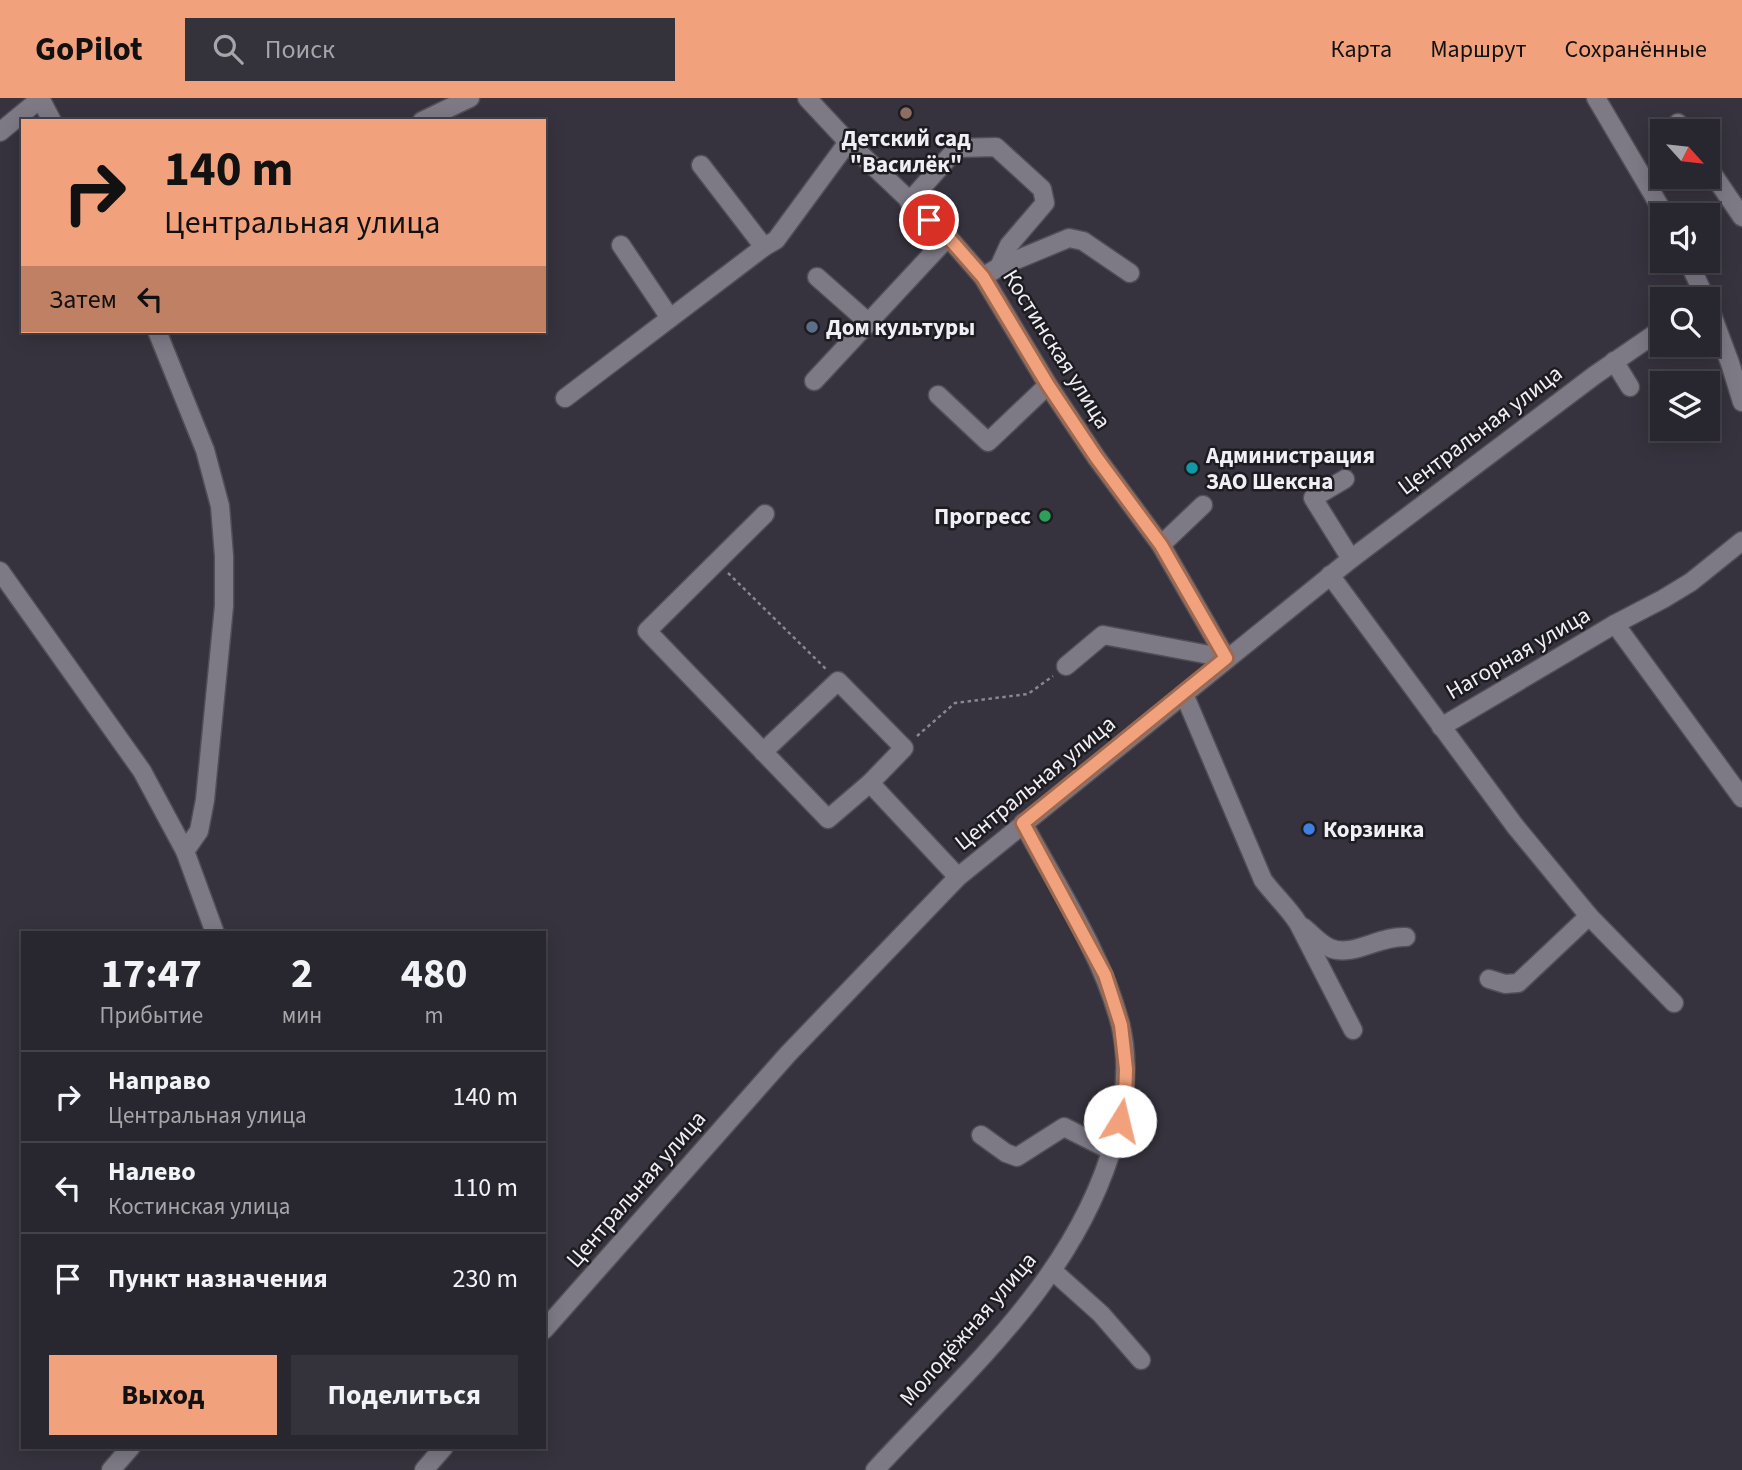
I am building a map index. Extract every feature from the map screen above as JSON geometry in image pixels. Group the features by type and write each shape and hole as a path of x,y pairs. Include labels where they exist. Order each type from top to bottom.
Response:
{"street":[{"path":"424,119 437,105 470,98"},
{"name":"Костинская улица","path":"807,98 848,142 948,237 983,277 1048,385 1096,457 1161,545 1226,658"},
{"path":"1596,98 1658,203"},
{"path":"0,132 40,99 51,119"},
{"path":"565,398 776,240 848,142"},
{"path":"909,202 957,148 996,147 1042,189 1045,203 1009,245 999,267"},
{"path":"701,165 764,247"},
{"path":"1720,185 1742,217"},
{"path":"814,380 948,237"},
{"path":"983,277 999,267 1069,238 1083,241 1130,273"},
{"path":"621,245 670,318"},
{"path":"817,278 869,323"},
{"path":"158,333 205,450 220,506 224,556 224,606 205,800 199,831 185,851"},
{"path":"1720,336 1742,402"},
{"name":"Центральная улица","path":"546,1328 788,1054 958,877 1329,575 1595,375 1650,337"},
{"path":"1614,361 1630,387"},
{"path":"938,395 988,442 1048,385"},
{"path":"1345,479 1313,498 1351,559"},
{"path":"1161,545 1203,505"},
{"path":"763,752 838,681 904,748 870,783 828,819 763,752 648,631 765,514"},
{"name":"Нагорная улица","path":"1329,575 1441,727 1615,624 1663,599 1690,582 1742,541"},
{"path":"0,571 142,771 185,851 214,931"},
{"path":"1615,624 1742,798"},
{"path":"1066,666 1102,635 1226,658"},
{"path":"1184,694 1263,880 1270,891 1288,907 1298,923 1353,1030"},
{"path":"1441,727 1515,826 1589,916 1674,1003"},
{"path":"870,783 958,877"},
{"name":"Молодёжная улица","path":"875,1470 996,1340 1064,1255 1087,1211 1112,1151 1125,1099 1126,1069 1121,1025 1105,975 1023,823"},
{"path":"1489,979 1505,984 1518,983 1589,916"},
{"path":"1298,923 1330,948 1344,951 1392,936 1406,937"},
{"path":"981,1135 1006,1153 1017,1157 1064,1127 1112,1151"},
{"path":"1053,1271 1101,1314 1141,1360"},
{"path":"111,1470 129,1449"},
{"path":"424,1470 442,1449"}],"path":[{"path":"717,562 838,681"},
{"path":"904,748 955,703 1028,694 1066,666"}],"place":[{"name":"Детский сад \"Василёк\"","path":"906,113"},
{"name":"Дом культуры","path":"812,327"},
{"name":"Администрация ЗАО Шексна","path":"1192,468"},
{"name":"Прогресс","path":"1045,516"},
{"name":"Корзинка","path":"1309,829"}],"route":[{"path":"929,220 967,257 983,277 1048,385 1096,457 1161,545 1226,658 1023,823 1105,975 1121,1025 1126,1069 1125,1099 1120,1121"}]}
